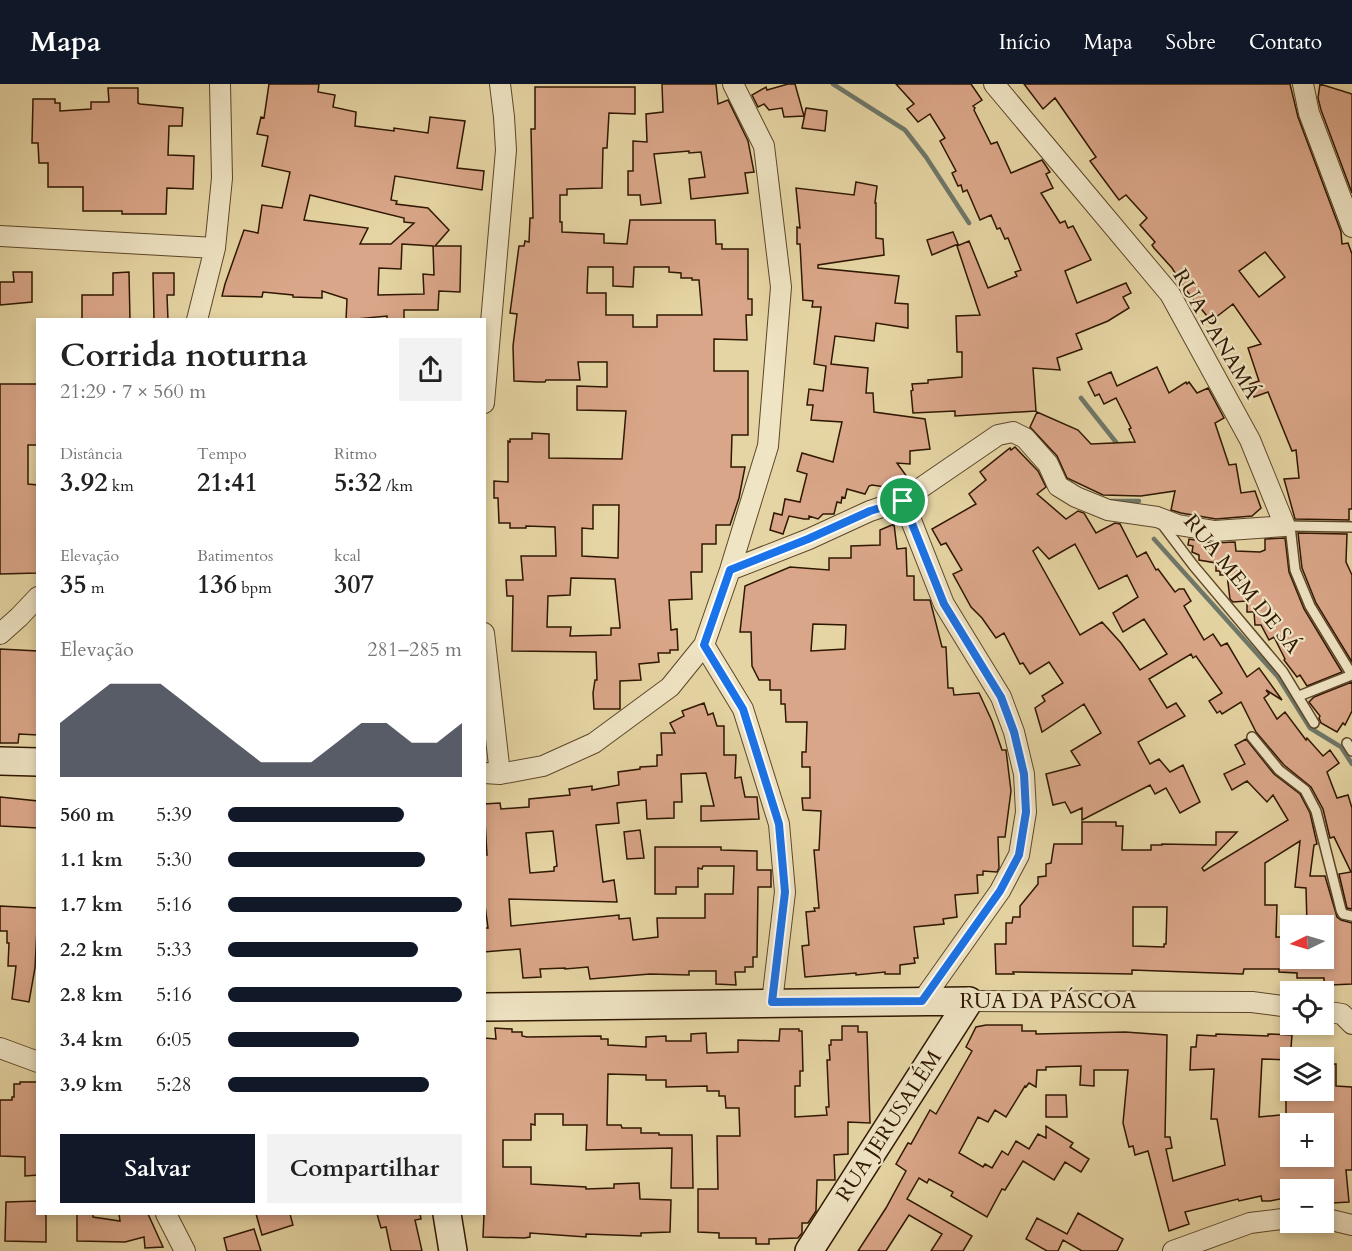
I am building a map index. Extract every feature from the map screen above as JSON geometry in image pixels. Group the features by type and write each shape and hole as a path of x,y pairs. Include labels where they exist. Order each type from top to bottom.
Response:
{"street":[{"path":"198,318 215,248 222,178 220,84"},
{"path":"486,381 506,150 500,84"},
{"path":"486,668 492,773 543,766 594,743 670,687 704,645 768,446 781,287 764,146 733,84"},
{"name":"RUA PANAMÁ","path":"994,84 1170,294 1250,440 1287,526"},
{"path":"1303,84 1309,113 1352,227"},
{"path":"0,237 215,248"},
{"name":"RUA MEM DE SÁ","path":"903,501 998,435 1012,432 1025,438 1048,464 1058,486 1076,497 1108,510 1157,517"},
{"path":"730,570 870,511 903,501 944,604 1001,697 1014,732 1024,774 1026,812 1019,855 1000,891 922,1001"},
{"path":"1157,517 1179,525 1215,531 1287,526"},
{"path":"0,634 36,599"},
{"path":"704,645 743,709 779,824 785,892 772,1002"},
{"path":"0,760 36,762"},
{"name":"RUA DA PÁSCOA","path":"486,1008 922,1001 1252,1002 1280,1006"},
{"name":"RUA JERUSALÉM","path":"809,1251 969,1001"},
{"path":"0,1048 36,1061"},
{"path":"166,1215 185,1251"},
{"path":"447,1215 453,1251"},
{"path":"1173,1251 1250,1223 1280,1219"},
{"path":"1334,1221 1352,1225"}],"lane":[{"name":"RUA MEM DE SÁ","path":"1157,517 1193,565 1283,672 1314,723"},
{"path":"1299,696 1352,675 1310,606 1295,570 1287,526 1352,527"},
{"path":"1252,737 1279,770 1305,790 1316,811 1341,910 1343,914 1352,916"}],"building":[{"path":"269,84 319,84 318,92 335,95 333,107 356,112 355,126 428,133 430,117 465,121 457,168 484,171 482,190 395,176 391,200 397,201 396,204 428,208 449,230 435,246 461,246 460,292 439,291 438,310 404,310 404,318 387,318 387,316 346,318 347,299 322,291 322,298 293,297 293,295 263,292 262,297 222,296 244,230 258,233 262,205 282,208 290,172 262,166 268,136 257,134 261,117 264,118","holes":["310,195 404,218 404,222 414,223 391,244 360,244 368,228 304,220","402,244 433,246 434,275 423,274 424,294 378,295 379,268 401,269"]},
{"path":"662,84 716,84 718,104 728,100 748,141 754,172 745,173 748,193 691,199 689,179 705,177 701,152 689,153 689,151 654,154 661,203 641,205 640,195 628,195 628,171 633,171 633,141 647,142 646,114 663,112"},
{"path":"795,84 804,116 784,117 782,108 769,110 764,104 758,107 752,95 766,87 767,90"},
{"path":"896,84 971,84 982,100 973,106 974,110 991,144 997,142 1011,173 1042,160 1050,172 1046,174 1053,188 1041,193 1060,223 1065,221 1068,228 1073,226 1091,260 1065,271 1077,303 1126,283 1131,293 1123,297 1129,308 1108,321 1076,334 1082,349 1057,358 1060,370 1033,368 1036,411 955,416 955,411 913,413 912,384 962,377 962,352 957,352 956,316 980,315 957,246 969,241 988,288 1017,276 1015,272 1021,270 1008,238 1005,239 1000,228 997,229 991,215 980,220 967,190 963,192 961,185 958,186 952,173 956,171 940,141 945,138 930,114 918,122 907,109 914,104"},
{"path":"1024,84 1290,84 1298,117 1341,232 1342,244 1348,243 1352,254 1352,509 1349,509 1349,520 1295,519 1284,479 1299,478 1296,450 1292,451 1268,392 1254,397 1250,384 1259,381 1248,348 1261,344 1233,304 1211,321 1152,245 1155,242 1140,225 1147,218 1126,195 1119,200 1090,161 1096,157 1055,98 1043,109","holes":["1265,252 1285,277 1259,297 1239,271"]},
{"path":"1320,84 1352,94 1352,193 1321,110 1318,98"},
{"path":"535,87 635,87 635,114 609,113 607,148 603,148 602,188 567,189 567,195 560,195 562,232 604,234 604,243 627,244 630,220 715,220 716,244 722,244 722,249 748,249 748,299 752,299 752,315 746,315 747,340 714,339 714,371 748,371 748,435 732,435 731,467 745,467 739,498 730,525 716,525 716,544 702,544 702,572 691,572 692,599 669,600 671,630 677,629 678,650 658,653 659,662 639,664 641,680 620,681 620,709 594,709 593,693 595,680 597,680 596,652 512,651 513,596 507,596 506,580 523,580 521,556 556,556 555,527 510,528 510,523 499,523 498,498 494,498 494,481 508,482 508,441 510,442 510,439 532,439 532,433 549,434 549,458 622,459 626,411 577,410 577,386 607,387 607,362 578,362 580,380 514,381 513,346 517,314 510,313 519,246 524,246 525,241 529,242 530,218 533,218 531,129 535,129","holes":["588,267 613,267 613,286 633,287 634,267 669,267 669,272 681,273 681,278 699,280 702,315 657,315 657,327 633,327 633,315 606,315 606,293 587,293","593,505 619,505 618,558 582,556 582,528 593,529","571,578 615,579 620,628 611,628 611,635 570,636 571,627 547,627 548,596 570,595"]},
{"path":"108,88 138,88 138,103 140,104 183,108 182,126 169,126 168,155 194,156 193,189 167,188 166,214 83,211 83,187 48,187 48,163 39,163 38,143 32,143 33,99 55,99 55,103 60,103 60,111 91,109 91,102 109,102"},
{"path":"806,108 827,111 825,131 802,128"},
{"path":"856,182 877,186 876,238 883,239 884,255 818,265 818,268 899,276 895,303 908,304 908,328 876,323 874,341 835,336 831,364 868,368 866,393 873,393 874,412 925,419 930,449 910,451 910,464 897,463 910,481 898,489 872,485 865,494 847,489 845,498 842,497 841,503 837,502 834,514 823,514 818,519 809,516 809,519 804,519 789,516 783,534 770,530 774,513 782,515 785,499 800,502 807,474 797,471 802,453 833,462 842,422 811,420 813,405 807,405 809,389 823,391 826,366 814,364 821,307 812,307 813,301 803,300 800,244 797,244 797,227 800,228 796,188 854,195"},
{"path":"953,232 958,244 932,255 927,240"},
{"path":"13,272 32,272 32,302 0,305 0,282 14,282"},
{"path":"129,272 130,318 82,318 82,295 113,295 113,273"},
{"path":"153,273 174,273 174,295 167,295 168,318 154,318"},
{"path":"1157,367 1169,393 1186,382 1187,384 1189,382 1197,393 1208,388 1224,418 1215,423 1229,465 1236,464 1241,493 1255,491 1261,508 1252,516 1216,519 1171,510 1175,491 1141,496 1103,495 1067,478 1057,456 1030,427 1037,412 1078,430 1091,444 1135,442 1129,429 1131,428 1116,398 1104,404 1099,394 1095,396 1088,382 1111,372 1117,386"},
{"path":"0,384 36,384 36,445 28,445 28,484 36,485 36,573 0,574"},
{"path":"1015,447 1038,471 1046,487 1037,494 1066,519 1078,511 1084,513 1096,533 1115,523 1120,524 1137,557 1146,552 1156,570 1158,569 1175,592 1184,589 1191,601 1184,606 1204,640 1213,634 1221,646 1227,643 1247,677 1259,668 1282,700 1266,690 1269,694 1264,698 1277,719 1285,712 1306,740 1307,738 1323,756 1330,750 1339,763 1327,772 1337,798 1348,795 1352,808 1352,909 1347,908 1339,874 1351,872 1334,837 1330,838 1323,809 1311,787 1284,765 1256,732 1241,702 1222,714 1220,711 1217,713 1209,701 1222,693 1196,656 1193,658 1191,654 1149,679 1167,708 1176,703 1185,716 1138,742 1150,764 1159,759 1170,772 1183,765 1200,802 1180,813 1166,788 1155,794 1150,785 1082,820 1082,808 1071,813 1065,802 1053,805 1046,774 1080,765 1071,751 1101,733 1084,704 1042,732 1035,708 1045,701 1042,696 1063,683 1049,662 1030,674 1023,663 1020,664 1004,633 996,638 971,607 953,574 962,570 946,543 941,545 932,529 976,504 969,494 986,480 980,472 1010,448 1011,450","holes":["1075,544 1099,589 1127,575 1138,597 1113,613 1123,632 1144,619 1167,654 1140,670 1121,643 1102,622 1080,635 1033,551 1038,547 1049,559"]},
{"path":"894,524 897,549 906,548 907,576 914,576 914,600 930,600 942,647 946,647 948,688 953,688 954,695 979,693 1002,750 1006,750 1011,791 1005,837 998,837 999,868 997,872 983,871 983,875 977,875 978,893 955,895 957,917 943,919 944,924 914,927 918,958 914,958 915,963 900,965 900,974 885,974 885,972 805,977 802,946 809,945 806,912 819,908 814,850 819,850 821,811 803,810 802,798 810,798 810,767 802,767 802,752 806,752 807,722 786,722 785,704 781,704 781,690 770,690 770,680 759,680 752,666 751,632 740,632 745,586 790,567 829,570 829,558 851,558 851,546 880,545 880,530","holes":["813,624 846,625 845,649 811,651"]},
{"path":"1298,533 1347,534 1346,562 1352,575 1352,662 1316,603 1302,568"},
{"path":"1285,538 1289,572 1304,609 1342,672 1307,686 1300,675 1297,677 1284,660 1274,637 1269,640 1261,625 1255,625 1254,612 1247,612 1247,601 1233,602 1230,599 1227,575 1220,575 1220,571 1216,571 1216,563 1199,560 1199,555 1192,552 1193,546 1188,545 1189,539 1213,543 1235,542 1236,551 1260,552 1265,550 1265,539"},
{"path":"0,649 36,651 36,735 19,734 18,743 0,743"},
{"path":"1352,682 1352,711 1345,725 1343,723 1337,732 1321,723 1320,716 1309,702 1314,697"},
{"path":"704,703 708,715 713,713 717,726 724,726 724,755 736,755 735,778 741,777 745,797 757,797 759,819 701,821 701,806 714,806 706,773 681,774 682,802 674,802 674,818 647,819 646,800 617,803 619,823 596,825 603,882 614,880 617,902 509,899 511,926 619,915 619,919 630,918 633,940 658,937 657,918 705,918 705,894 733,894 734,866 703,866 702,869 698,868 698,887 676,887 676,894 655,894 655,847 721,847 721,850 757,851 757,870 771,870 771,887 758,887 757,957 753,957 753,967 745,967 745,972 735,972 736,985 716,984 716,971 689,971 689,975 650,974 590,979 588,967 540,969 541,977 523,978 520,949 486,952 486,928 488,928 486,804 500,803 501,809 529,807 529,799 570,795 569,789 592,786 592,790 619,785 618,772 657,766 657,755 662,755 661,733 675,733 670,723 684,716 682,711","holes":["553,831 557,866 554,867 554,871 530,873 526,833"]},
{"path":"1246,739 1274,774 1300,794 1310,813 1317,844 1314,845 1310,876 1325,876 1337,917 1352,923 1352,984 1334,985 1334,981 1324,981 1324,978 1297,978 1297,973 1279,972 1279,969 1244,969 1243,974 1132,970 1132,974 1013,972 1014,974 996,974 995,944 1006,944 1006,923 1012,923 1013,917 1020,917 1020,906 1038,884 1038,877 1046,876 1046,864 1051,863 1054,844 1082,844 1082,822 1116,822 1116,826 1123,826 1122,850 1151,850 1151,845 1162,844 1216,845 1216,832 1237,832 1202,868 1204,871 1288,820 1273,795 1267,802 1247,781 1232,790 1224,774 1245,764 1235,745","holes":["1300,841 1295,887 1306,888 1307,915 1334,915 1334,969 1280,969 1280,937 1276,937 1277,905 1265,905 1265,863","1133,907 1167,907 1164,947 1133,946"]},
{"path":"0,797 36,801 36,828 0,826"},
{"path":"640,830 644,858 627,859 624,832"},
{"path":"0,906 36,908 35,968 29,1002 12,999 16,966 8,966 7,931 0,931"},
{"path":"1022,1025 1022,1031 1036,1031 1036,1034 1125,1032 1167,1035 1165,1137 1170,1137 1172,1148 1166,1149 1173,1181 1225,1165 1217,1119 1211,1119 1214,1069 1190,1070 1191,1047 1196,1047 1197,1035 1292,1035 1291,1047 1280,1047 1280,1060 1262,1059 1259,1117 1280,1115 1280,1167 1334,1167 1334,1113 1286,1113 1286,1101 1334,1101 1334,1064 1336,1064 1336,1086 1352,1087 1352,1170 1346,1170 1349,1202 1334,1203 1334,1179 1280,1179 1280,1199 1262,1201 1261,1196 1239,1201 1238,1199 1185,1212 1189,1224 1169,1231 1148,1151 1135,1155 1133,1146 1129,1147 1123,1123 1128,1070 1094,1070 1094,1086 1080,1085 1081,1066 1046,1067 1046,1070 1037,1070 1036,1087 1029,1083 1025,1086 1006,1117 995,1110 988,1122 978,1117 959,1153 983,1167 985,1164 992,1168 1002,1151 1008,1155 1016,1141 1029,1149 1038,1134 1046,1138 1046,1126 1073,1143 1070,1147 1089,1159 1081,1172 1065,1162 1054,1180 1023,1161 1005,1190 1002,1189 987,1217 951,1196 953,1192 929,1179 927,1183 919,1178 907,1199 972,1236 963,1251 931,1251 942,1234 909,1215 886,1251 858,1251 886,1208 906,1171 896,1164 908,1143 911,1144 930,1110 936,1114 972,1051 966,1047 976,1027"},
{"path":"842,1026 858,1026 858,1032 867,1032 870,1123 848,1122 848,1154 834,1155 835,1180 817,1180 816,1211 808,1223 802,1223 802,1233 798,1238 769,1239 769,1244 756,1244 756,1238 719,1238 719,1233 698,1232 698,1189 718,1189 717,1136 740,1136 739,1108 726,1108 725,1096 719,1096 719,1091 707,1091 707,1086 666,1087 666,1080 646,1080 646,1075 608,1074 607,1125 641,1128 641,1133 692,1135 693,1188 671,1188 672,1148 586,1150 587,1125 563,1125 563,1114 535,1114 535,1125 531,1124 531,1140 503,1140 503,1167 531,1167 531,1184 586,1187 586,1189 614,1188 614,1184 639,1183 640,1199 671,1200 670,1232 641,1233 641,1236 586,1234 586,1237 530,1233 530,1237 524,1238 483,1237 484,1215 486,1215 486,1038 496,1039 495,1028 512,1029 512,1032 522,1032 522,1036 527,1037 601,1036 601,1039 608,1039 608,1045 646,1047 646,1037 666,1036 666,1041 691,1041 691,1034 706,1033 707,1053 738,1052 738,1040 779,1041 780,1029 799,1029 802,1031 803,1071 800,1071 800,1086 795,1086 795,1117 827,1115 829,1045 831,1045 831,1040 842,1040"},
{"path":"20,1082 36,1082 36,1175 25,1176 25,1157 0,1156 0,1100 12,1100 14,1084 20,1084"},
{"path":"1046,1095 1066,1095 1067,1117 1046,1117"},
{"path":"36,1201 36,1215 46,1216 46,1242 5,1241 6,1202"},
{"path":"1078,1213 1123,1239 1117,1251 1082,1251 1063,1240 1058,1251 1047,1251 1026,1239 1037,1218 1067,1234"},
{"path":"77,1215 93,1215 93,1217 120,1221 119,1215 148,1215 163,1247 145,1248 144,1237 125,1242 77,1241"},
{"path":"256,1215 290,1215 293,1225 262,1235"},
{"path":"377,1215 420,1215 421,1219 415,1220 422,1251 391,1251 386,1227 381,1228"},
{"path":"254,1229 261,1251 227,1251 224,1238"}],"waterway":[{"path":"833,84 905,130 926,157 969,223"},
{"path":"1081,398 1119,446"},
{"path":"1111,501 1139,501"},
{"path":"1154,539 1278,677 1310,728 1341,747 1352,764"}],"route":[{"path":"903,501 944,604 1001,697 1014,732 1024,774 1026,812 1019,855 1000,891 922,1001 772,1002 785,892 779,824 743,709 704,645 730,570 870,511 903,501"}]}
